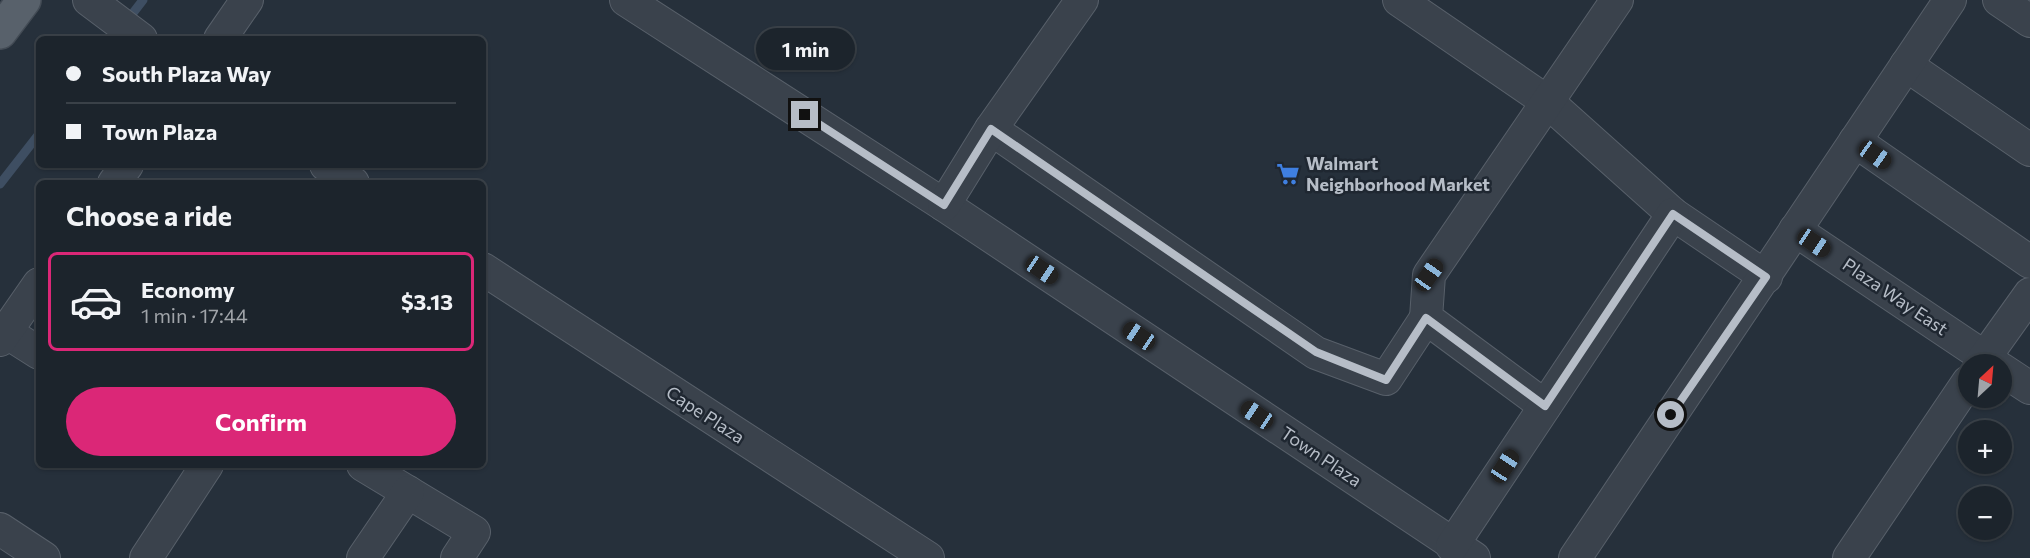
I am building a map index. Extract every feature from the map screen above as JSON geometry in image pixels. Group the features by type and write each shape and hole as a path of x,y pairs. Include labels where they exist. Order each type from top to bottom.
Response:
{"main road":[{"path":"0,32 24,0"}],"street":[{"path":"222,36 247,0"},
{"name":"Town Plaza","path":"627,0 944,205 1463,552"},
{"path":"944,205 991,129 1082,0"},
{"path":"1398,0 1549,103 1673,214 1766,277"},
{"path":"991,129 1316,352 1386,380 1426,318 1429,275 1549,103 1617,0"},
{"path":"1575,558 1950,0"},
{"path":"1999,0 2030,21"},
{"path":"91,1 137,36"},
{"path":"1906,65 2030,150"},
{"path":"1855,141 2030,262"},
{"path":"330,168 348,180"},
{"path":"1463,552 1545,406 1673,214"},
{"name":"Plaza Way East","path":"1795,230 1968,354"},
{"name":"Cape Plaza","path":"486,271 928,558"},
{"path":"36,288 3,336 36,352"},
{"path":"1994,354 2030,294"},
{"path":"1426,318 1545,406"},
{"name":"Plaza Way East","path":"2012,379 2030,388"},
{"path":"1849,558 1958,406"},
{"path":"146,558 205,468"},
{"path":"368,468 474,531 457,558"},
{"path":"363,558 408,492"},
{"path":"0,529 44,558"}],"waterway":[{"path":"115,36 143,0"},
{"path":"0,184 36,138"}],"place":[{"name":"Walmart Neighborhood Market","path":"1288,174"}],"route":[{"path":"805,115 944,205 991,129 1316,352 1386,380 1426,318 1545,406 1673,214 1766,277 1752,294 1671,415"}]}
